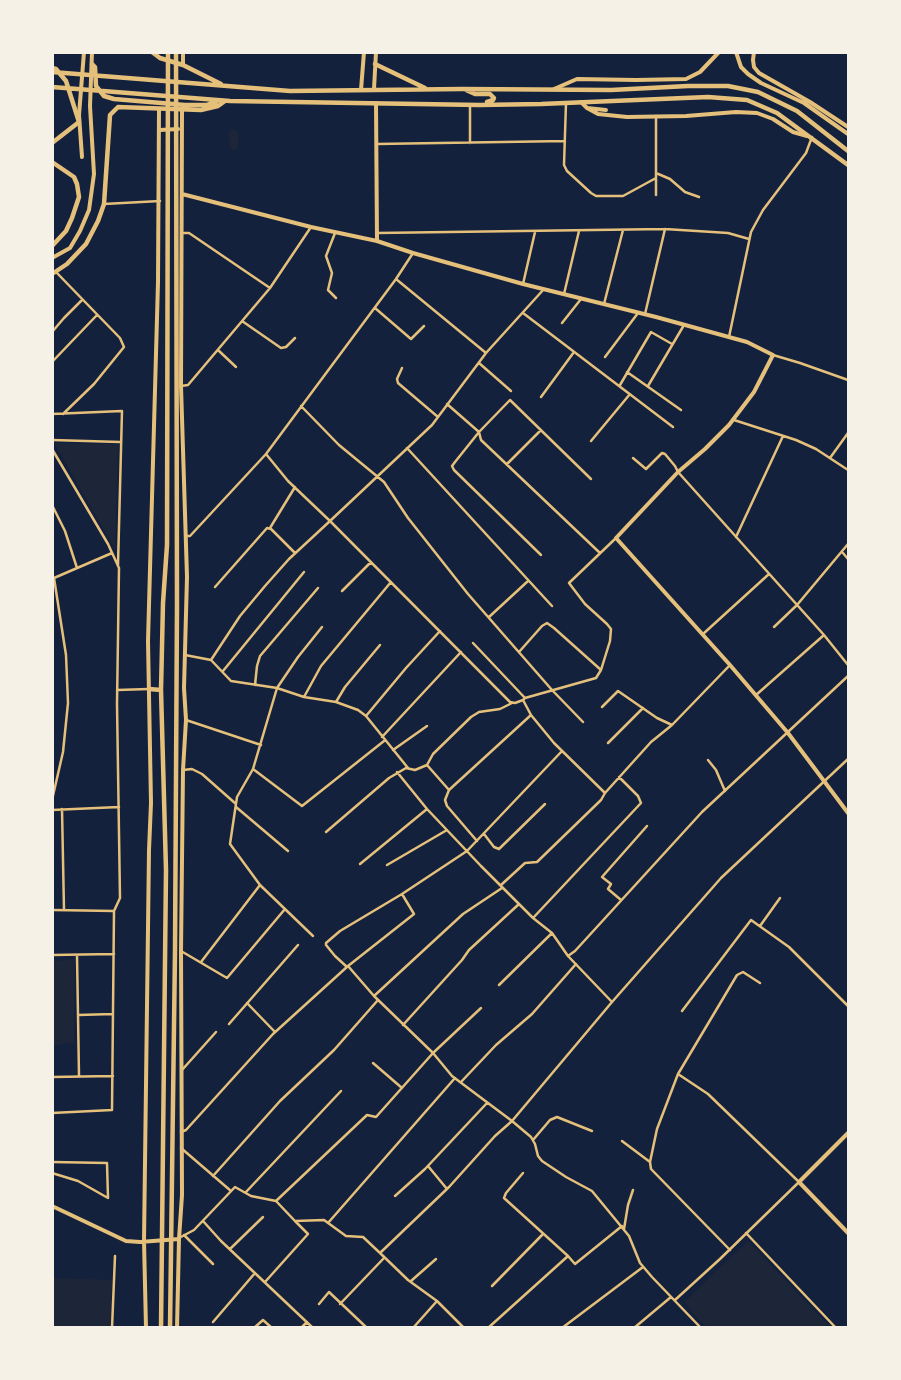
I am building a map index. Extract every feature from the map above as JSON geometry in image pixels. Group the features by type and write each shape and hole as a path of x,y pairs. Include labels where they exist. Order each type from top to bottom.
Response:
{"main road":[{"path":"161,1328 166,870 161,690 163,603 167,545 168,52"},
{"path":"170,1328 170,1213 175,951 176,52"},
{"path":"156,54 223,86"},
{"path":"92,64 95,67 96,86 104,96 114,99 185,106 207,105 220,100"},
{"path":"375,64 428,89"},
{"path":"52,70 56,69 66,81 79,122 52,143"},
{"path":"52,70 290,91 428,89 611,90 728,86 758,92 797,111 848,151"},
{"path":"52,88 226,101 480,105 708,97 747,100 777,113 848,165"},
{"path":"462,89 475,94 492,95 493,100 480,105"},
{"path":"54,273 67,264 86,244 98,221 104,204 110,115 118,107 201,110 218,106 226,101"},
{"path":"52,162 74,177 77,184 78,197 66,231 52,246"},
{"path":"176,687 184,688"},
{"path":"149,689 161,690"}],"street":[{"path":"82,157 79,122 84,52"},
{"path":"52,258 70,248 80,232 89,210 94,174 90,106 92,52"},
{"path":"182,65 183,52"},
{"path":"361,90 364,52"},
{"path":"374,90 376,52"},
{"path":"554,89 577,79 636,80 686,78 700,72 719,52"},
{"path":"736,52 741,66 748,74 761,83 804,103 848,134"},
{"path":"754,52 754,67 759,73 810,102 848,127"},
{"path":"581,102 598,114 627,117 686,116 736,112 757,113 773,119 793,132 812,137 806,153 757,218 750,239 729,337"},
{"path":"376,103 377,241"},
{"path":"566,103 566,169 594,195 623,196 656,178"},
{"path":"470,105 470,142"},
{"path":"587,108 606,110"},
{"path":"146,1328 144,1241 148,850 152,803 148,641 160,201 159,109"},
{"path":"177,1328 182,1194 181,951 183,770 186,720 184,688 186,577 181,386 182,110"},
{"path":"656,116 656,195"},
{"path":"160,130 182,129"},
{"path":"376,144 565,141"},
{"path":"656,174 670,179 685,192 699,197"},
{"path":"182,194 336,233 377,241 523,284 645,314 747,342 773,355 848,380"},
{"path":"104,204 160,201"},
{"path":"181,386 188,385 270,288 312,227"},
{"path":"378,233 665,229 728,233 750,239"},
{"path":"645,314 665,229"},
{"path":"564,294 579,230"},
{"path":"604,304 623,230"},
{"path":"523,284 535,231"},
{"path":"182,233 189,233 270,288"},
{"path":"336,233 326,256 332,273 328,290 336,298"},
{"path":"185,536 190,536 266,454 375,308 413,253"},
{"path":"54,273 120,338 124,348 94,384 63,414"},
{"path":"396,279 486,353"},
{"path":"212,660 240,616 295,553 432,425 486,353 544,289"},
{"path":"562,323 582,298"},
{"path":"52,332 82,300"},
{"path":"375,308 411,339 424,326"},
{"path":"522,313 620,385 673,427"},
{"path":"605,357 638,313"},
{"path":"52,362 97,315"},
{"path":"242,321 281,348 286,347 295,338"},
{"path":"648,386 684,325"},
{"path":"620,385 651,332 672,344"},
{"path":"218,350 236,367"},
{"path":"541,397 574,352"},
{"path":"326,832 397,772 407,768 415,770 427,765 432,754 474,715 480,712 500,709 524,699 596,678 601,670 610,641 610,629 585,604 569,583 733,419 754,392 773,355"},
{"path":"479,363 511,391"},
{"path":"402,368 398,376 398,382 438,417"},
{"path":"627,372 681,410"},
{"path":"591,441 631,394"},
{"path":"541,555 452,466 479,432 510,400 591,478"},
{"path":"448,404 479,432 481,440 600,553"},
{"path":"301,406 339,445 384,482 408,518 489,618 552,690 583,722"},
{"path":"52,414 122,411 117,690 120,898 114,911 112,1110 52,1113"},
{"path":"733,419 816,449 848,470"},
{"path":"506,464 541,430"},
{"path":"830,458 848,433"},
{"path":"736,537 783,436"},
{"path":"52,440 120,442"},
{"path":"407,448 552,606"},
{"path":"52,449 118,566"},
{"path":"633,458 646,468 662,453 824,635 848,665"},
{"path":"266,454 295,487 512,703"},
{"path":"215,587 266,529 270,528 295,487"},
{"path":"52,505 65,531 77,568"},
{"path":"270,528 295,553"},
{"path":"616,538 788,732 848,813"},
{"path":"774,627 797,605 848,544"},
{"path":"52,800 63,752 68,703 66,655 53,579 112,553"},
{"path":"842,553 848,559"},
{"path":"342,591 371,562"},
{"path":"223,672 304,572"},
{"path":"703,634 769,574"},
{"path":"489,618 528,580"},
{"path":"304,696 320,666 392,582"},
{"path":"255,685 260,656 318,588"},
{"path":"519,652 542,626 547,624 601,670"},
{"path":"313,936 260,886 230,844 236,805 241,788 253,769 277,688 298,657 322,627"},
{"path":"366,716 440,631"},
{"path":"756,695 824,635"},
{"path":"473,644 524,699 531,715 562,750 604,792"},
{"path":"336,702 345,687 380,645"},
{"path":"382,736 461,652"},
{"path":"185,655 212,660 231,680 277,688 304,696 336,702 358,710 366,716 382,736 383,742 407,768"},
{"path":"374,996 463,914 502,885 525,863 537,862 601,800 604,792 651,742 672,725 730,665"},
{"path":"570,955 702,812 848,676"},
{"path":"117,690 149,689"},
{"path":"602,708 618,691 672,725"},
{"path":"608,743 643,708"},
{"path":"476,842 447,806 445,800 449,790 531,715"},
{"path":"186,720 261,744"},
{"path":"392,750 427,726"},
{"path":"253,769 302,806 383,742"},
{"path":"562,750 468,850 402,894 340,931 326,942 326,945 374,996 433,1053 455,1078 527,1132 533,1140 539,1158 566,1177 592,1191 623,1227 644,1267 700,1327"},
{"path":"380,1253 447,1189 495,1136 512,1121 612,1002 721,878 848,759"},
{"path":"708,760 716,770 725,791"},
{"path":"427,765 449,790"},
{"path":"183,770 192,769 202,774 288,851"},
{"path":"397,772 427,809 519,904 552,933 576,964 612,1002"},
{"path":"534,917 641,803 638,796 619,777"},
{"path":"483,834 494,846 499,848 545,804"},
{"path":"52,810 119,807"},
{"path":"62,809 64,910"},
{"path":"360,864 427,809"},
{"path":"621,900 608,889 611,884 602,877 647,826"},
{"path":"387,865 447,830"},
{"path":"201,962 260,886"},
{"path":"181,1132 186,1130 276,1032 343,970 414,914 402,894"},
{"path":"760,926 780,898"},
{"path":"403,1025 469,950 519,904"},
{"path":"181,951 224,977 228,977 284,909"},
{"path":"52,910 114,911"},
{"path":"682,1010 749,920 789,948 848,1006"},
{"path":"499,985 552,933"},
{"path":"229,1024 298,945"},
{"path":"52,955 114,954"},
{"path":"77,955 79,1076"},
{"path":"461,1082 496,1045 532,1014 576,964"},
{"path":"730,1250 651,1169 650,1162 657,1128 678,1074 737,975 744,972 760,983"},
{"path":"213,1176 280,1101 334,1050 378,1000"},
{"path":"247,1004 276,1032"},
{"path":"276,1201 367,1115 376,1117 433,1053 481,1008"},
{"path":"78,1015 113,1014"},
{"path":"180,1071 216,1032"},
{"path":"373,1063 402,1088"},
{"path":"678,1074 708,1094 848,1233"},
{"path":"52,1077 113,1076"},
{"path":"328,1222 455,1078"},
{"path":"246,1192 341,1091"},
{"path":"395,1196 428,1166 488,1103"},
{"path":"533,1140 550,1120 557,1116 592,1130"},
{"path":"675,1300 730,1250 848,1133"},
{"path":"622,1141 650,1162"},
{"path":"181,1148 231,1192"},
{"path":"52,1162 107,1163 108,1198 78,1181 52,1173"},
{"path":"428,1166 447,1189"},
{"path":"523,1173 504,1198 576,1264 623,1227 633,1190"},
{"path":"52,1206 126,1241 144,1241 179,1239 194,1230 236,1187 251,1196 276,1201 308,1234 265,1282"},
{"path":"230,1249 262,1217"},
{"path":"295,1221 324,1220 346,1236 363,1238 411,1281 438,1301 464,1328"},
{"path":"203,1221 313,1328"},
{"path":"746,1233 836,1328"},
{"path":"492,1286 543,1234"},
{"path":"184,1235 212,1264"},
{"path":"112,1328 114,1256"},
{"path":"488,1328 568,1256"},
{"path":"340,1304 384,1257"},
{"path":"411,1281 436,1259"},
{"path":"562,1328 644,1267"},
{"path":"213,1322 256,1273"},
{"path":"318,1304 329,1292 367,1328"},
{"path":"634,1328 672,1296"},
{"path":"412,1328 438,1301"},
{"path":"254,1328 263,1320 272,1328"},
{"path":"302,1328 307,1322"}],"shaded area":[{"path":"232,129 238,133 238,148 233,150 230,148 229,142 229,133"},
{"path":"54,443 118,444 115,549"},
{"path":"75,959 74,1042 53,1046 53,961"},
{"path":"748,1241 830,1327 707,1327 699,1320 684,1302"},
{"path":"53,1278 112,1280 110,1327 53,1327"}]}
